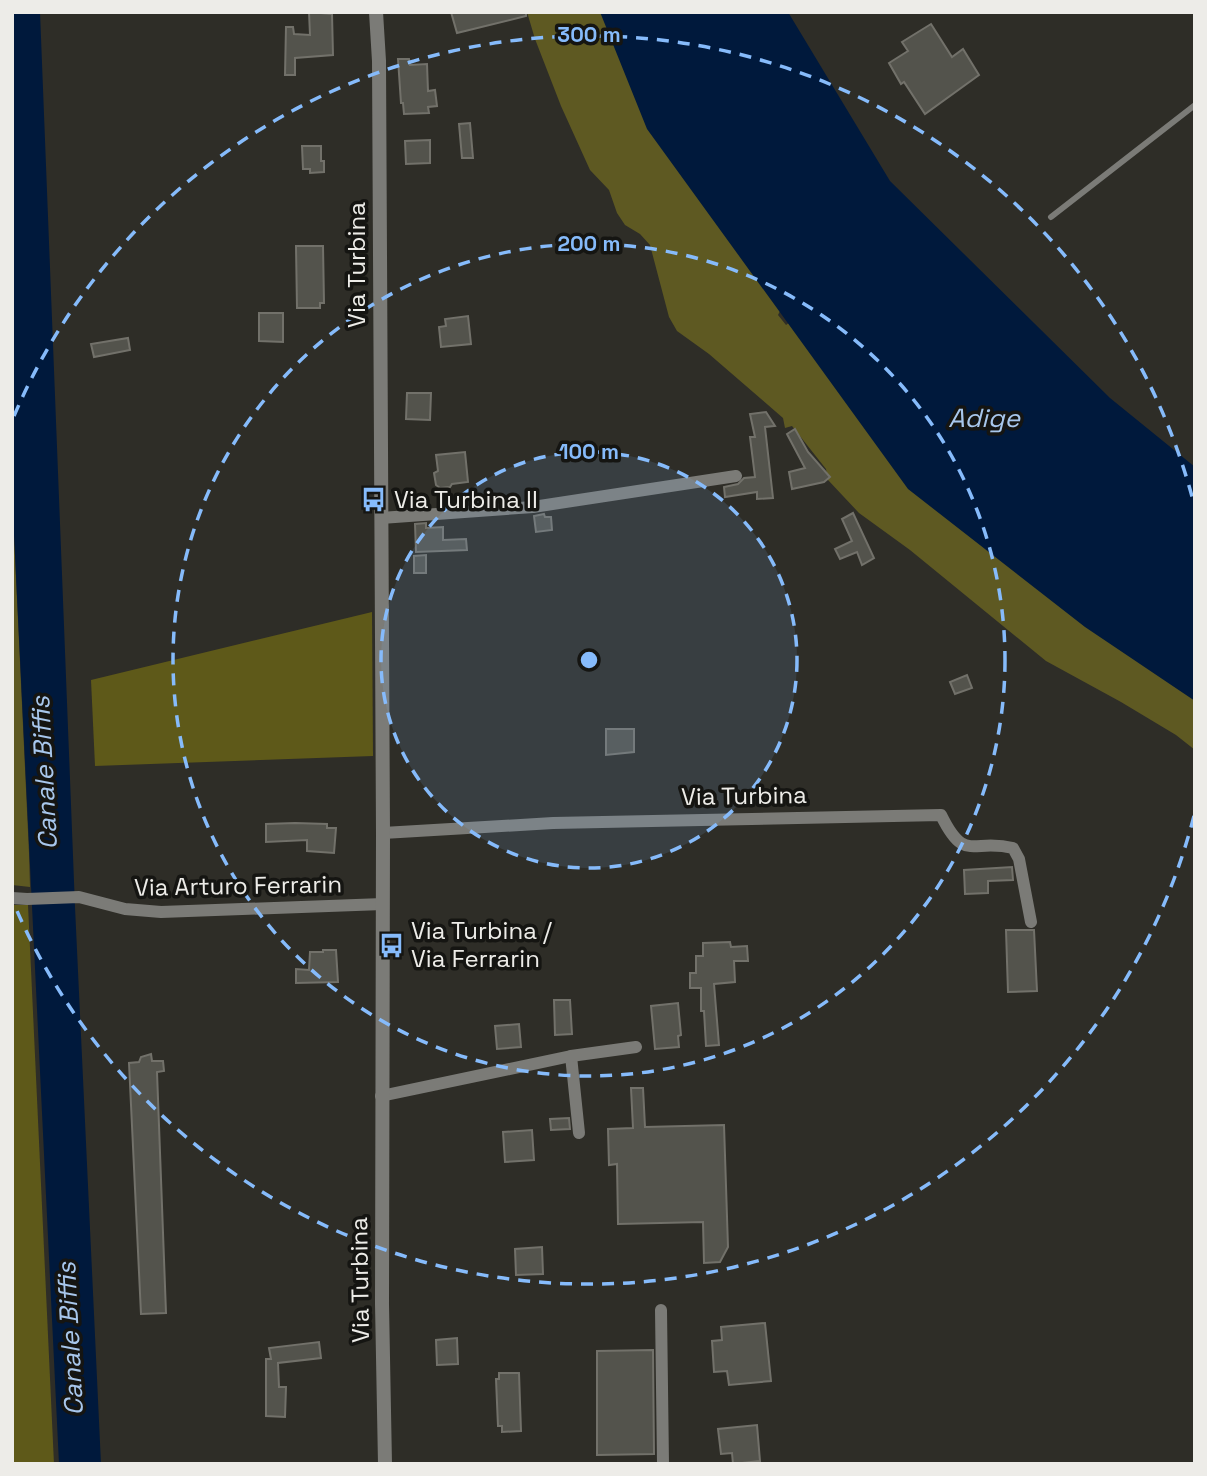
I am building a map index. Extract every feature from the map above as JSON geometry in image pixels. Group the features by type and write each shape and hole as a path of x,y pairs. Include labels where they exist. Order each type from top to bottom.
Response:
{"street":[{"name":"Via Turbina","path":"376,12 379,61 383,833 382,1304 386,1464"},
{"path":"380,518 533,507 736,476"},
{"name":"Via Turbina","path":"383,833 553,823 941,815 957,842 967,847 1002,845 1013,848 1019,859 1031,922"},
{"name":"Via Arturo Ferrarin","path":"12,898 79,897 125,909 161,912 383,904"},
{"path":"381,1096 571,1056 636,1047"},
{"path":"571,1056 579,1133"},
{"path":"661,1310 663,1464"}],"lane":[{"path":"1051,217 1195,105"}],"shaded area":[{"path":"527,12 608,12 791,289 778,315 786,325 798,316 1195,670 1195,750 1176,735 1121,702 1046,661 910,550 859,513 828,480 826,469 792,426 785,428 783,418 709,354 677,331 669,317 650,245 640,234 625,225 617,213 609,190 590,170 561,106"},
{"path":"12,493 29,853 30,887 12,885"},
{"path":"372,612 373,756 95,766 91,680"},
{"path":"12,905 28,905 54,1464 12,1464"}],"water":[{"name":"Canale Biffis","path":"12,12 40,12 75,907 101,1464 59,1464 12,493"},
{"name":"Adige","path":"600,12 788,12 890,181 1110,398 1195,467 1195,701 1085,627 908,489 647,129"}],"building":[{"path":"309,12 332,14 333,55 295,58 295,75 285,75 286,27 293,27 294,34 310,35"},
{"path":"451,12 526,12 526,16 457,33"},
{"path":"931,24 952,57 963,49 979,75 925,114 904,82 901,84 889,63 908,51 902,42"},
{"path":"398,59 409,59 410,65 427,64 428,91 435,90 437,106 428,107 429,113 404,114"},
{"path":"470,123 473,158 462,158 459,124"},
{"path":"430,140 430,163 406,164 405,141"},
{"path":"302,146 321,146 324,172 310,173 310,169 303,169"},
{"path":"296,246 323,246 324,303 320,303 320,308 297,308"},
{"path":"259,313 283,313 283,342 259,341"},
{"path":"468,316 471,344 441,347 439,327 446,326 445,319"},
{"path":"128,338 130,350 94,357 91,344"},
{"path":"407,393 431,393 430,420 406,419"},
{"path":"766,412 775,426 765,427 773,498 757,499 757,492 725,497 724,487 738,484 744,478 755,477 750,437 755,437 750,414"},
{"path":"795,429 808,452 830,477 824,482 792,489 789,472 805,468 787,434"},
{"path":"465,452 468,482 440,488 436,485 436,455"},
{"path":"853,513 874,558 862,565 857,552 840,559 835,549 852,541 842,519"},
{"path":"544,514 545,517 551,517 552,530 536,532 534,516"},
{"path":"426,523 426,528 443,527 443,540 466,539 467,550 416,552 415,524"},
{"path":"426,555 426,573 414,573 414,556"},
{"path":"967,675 972,688 955,694 950,682"},
{"path":"606,729 634,729 634,752 606,755"},
{"path":"266,824 327,824 327,828 336,828 334,853 307,851 307,840 266,842"},
{"path":"1012,867 1013,880 988,881 988,893 965,894 964,870"},
{"path":"1006,930 1034,930 1037,991 1008,992"},
{"path":"730,942 731,947 747,946 748,961 734,961 735,982 714,984 719,1045 706,1046 701,988 690,988 690,973 696,973 696,956 703,956 703,943"},
{"path":"336,950 338,982 296,983 296,969 309,970 310,952"},
{"path":"554,1000 570,1000 572,1034 555,1035"},
{"path":"678,1003 681,1035 678,1036 679,1047 655,1049 651,1006"},
{"path":"519,1024 521,1047 497,1049 495,1026"},
{"path":"151,1054 152,1061 163,1061 164,1071 157,1072 166,1313 141,1314 129,1063 139,1062 141,1057"},
{"path":"631,1088 643,1088 645,1127 724,1125 728,1247 720,1262 704,1263 703,1222 618,1224 617,1164 609,1165 608,1129 633,1128"},
{"path":"569,1118 570,1129 551,1130 550,1119"},
{"path":"532,1130 534,1160 505,1162 503,1132"},
{"path":"542,1247 543,1274 516,1275 515,1249"},
{"path":"765,1323 771,1381 729,1385 727,1371 714,1372 712,1341 722,1340 721,1327"},
{"path":"457,1338 458,1364 437,1365 436,1340"},
{"path":"319,1342 321,1358 278,1363 279,1387 286,1387 285,1417 266,1416 266,1359 271,1359 269,1348"},
{"path":"653,1350 654,1454 597,1455 597,1351"},
{"path":"499,1373 519,1373 521,1431 502,1432 502,1426 498,1426 496,1379 499,1379"},
{"path":"757,1425 760,1461 733,1464 732,1453 721,1454 718,1429"}],"place":[{"name":"Via Turbina II","path":"374,500"},
{"name":"Via Turbina / Via Ferrarin","path":"391,945"}]}
